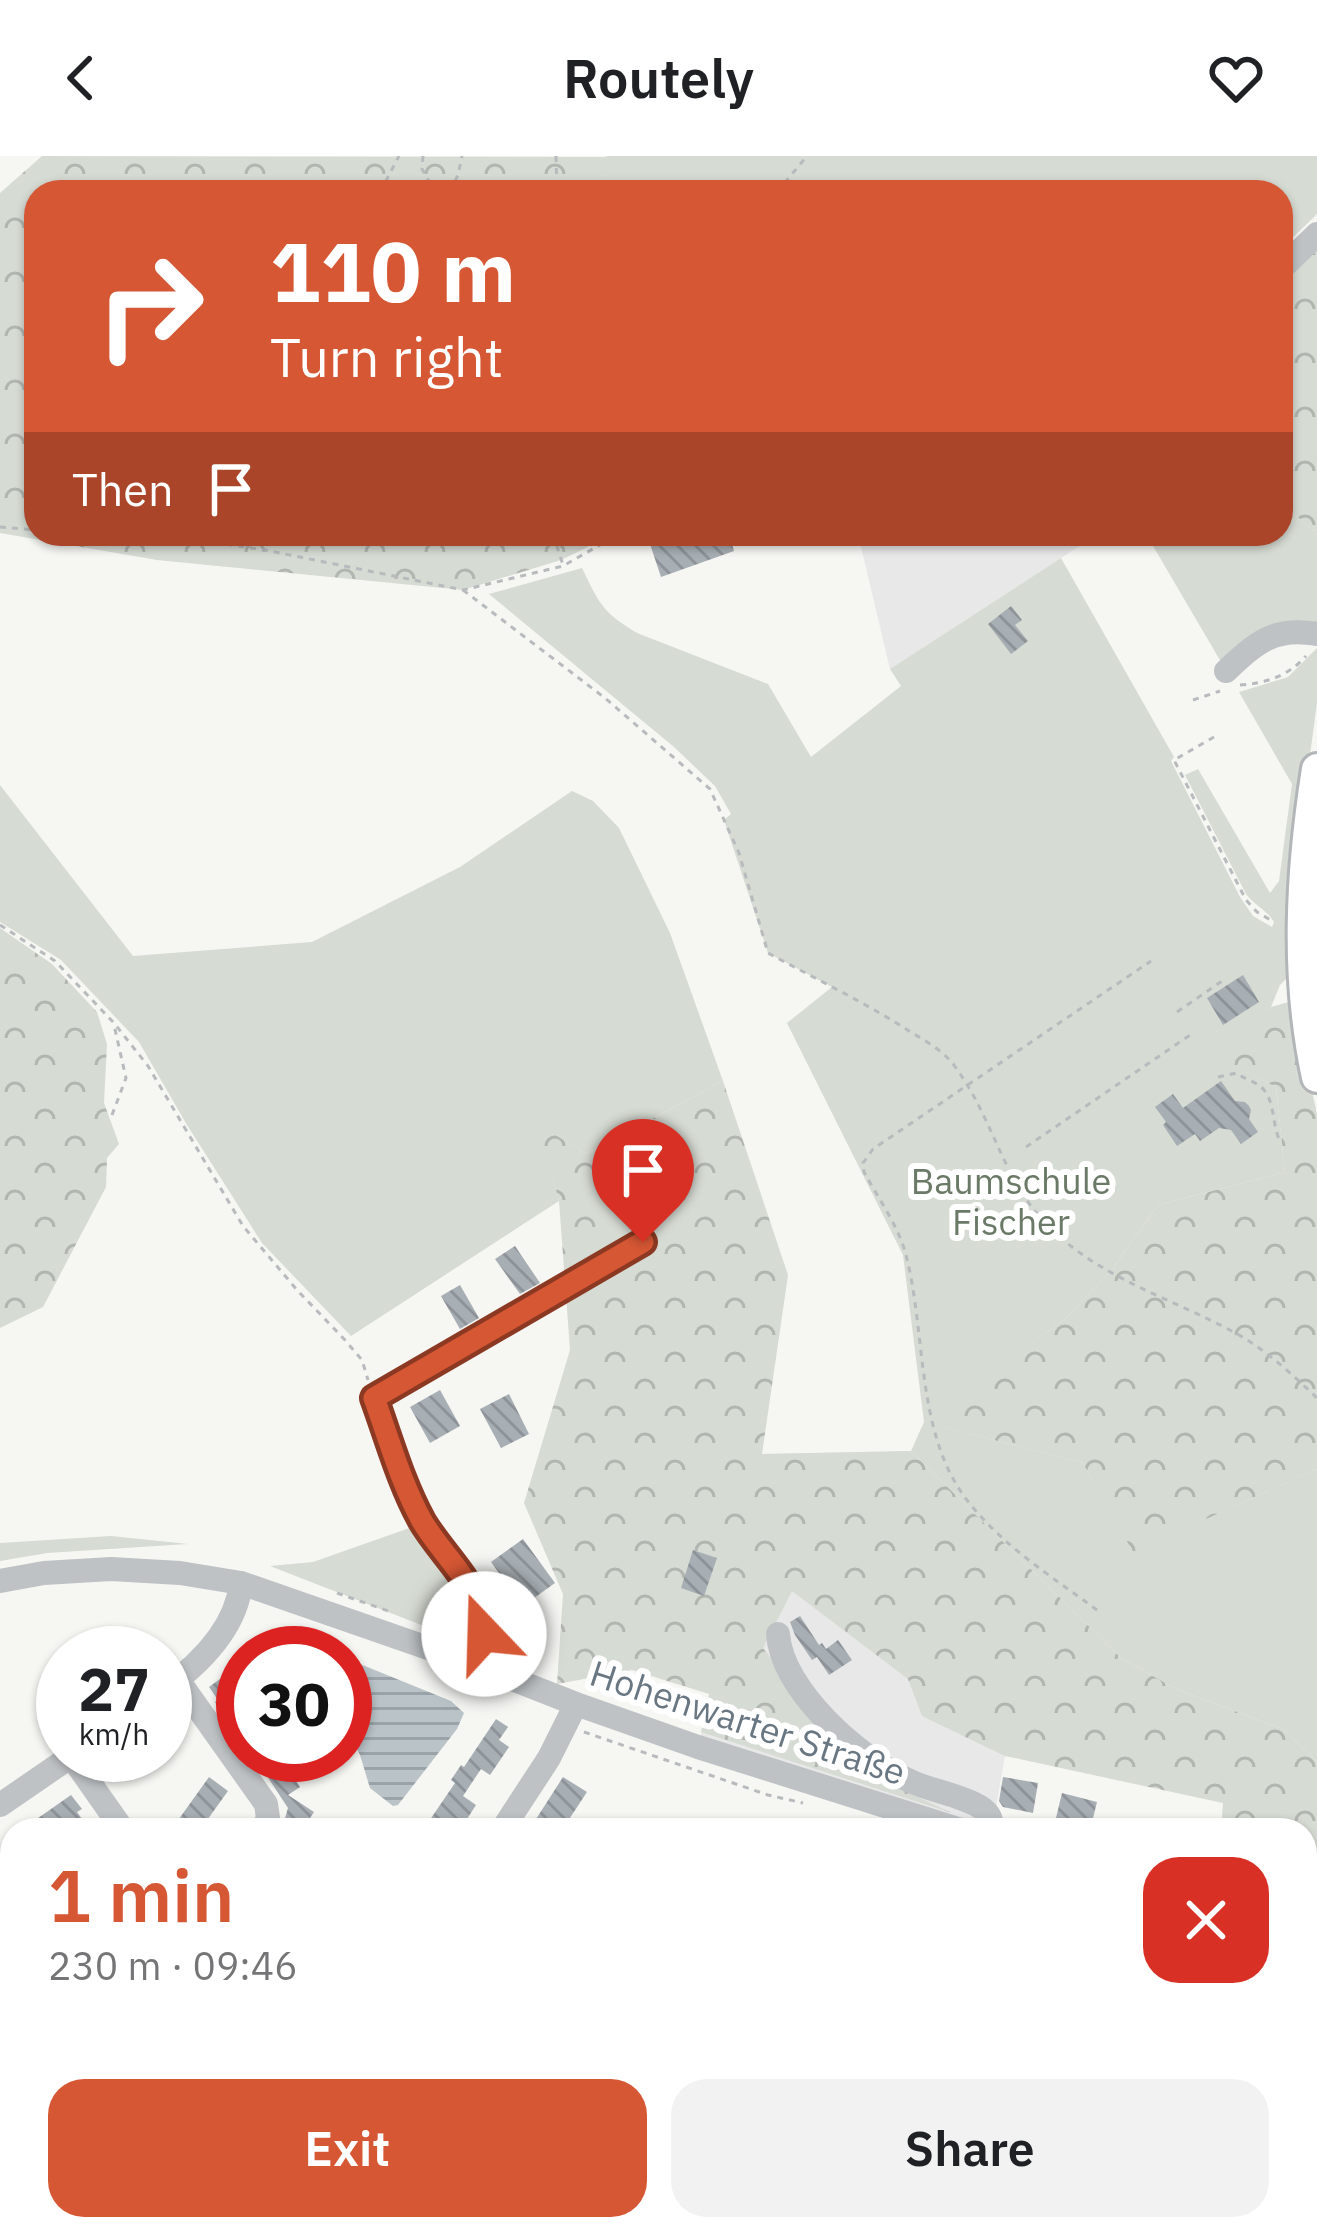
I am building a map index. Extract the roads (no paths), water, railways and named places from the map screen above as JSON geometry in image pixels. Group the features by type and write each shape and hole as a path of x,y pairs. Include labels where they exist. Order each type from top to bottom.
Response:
{"main road":[{"path":"1317,769 1302,954 1317,1078"}],"street":[{"path":"1293,257 1317,234"},
{"path":"1226,670 1260,641 1275,635 1300,631 1312,644"},
{"path":"474,1664 484,1634 481,1609 423,1523 374,1398 643,1242"},
{"name":"Hohenwarter Straße","path":"0,1581 111,1569 242,1582 698,1747 923,1818"},
{"path":"192,1666 225,1628 242,1582"},
{"path":"778,1634 780,1650 796,1680 842,1737 896,1775 979,1806 990,1818"},
{"path":"510,1818 549,1758 576,1704"},
{"path":"192,1711 268,1808 268,1818"},
{"path":"0,1805 36,1780"},
{"path":"90,1782 115,1818"}],"park label":[{"name":"Baumschule Fischer","path":"1011,1200"}]}
